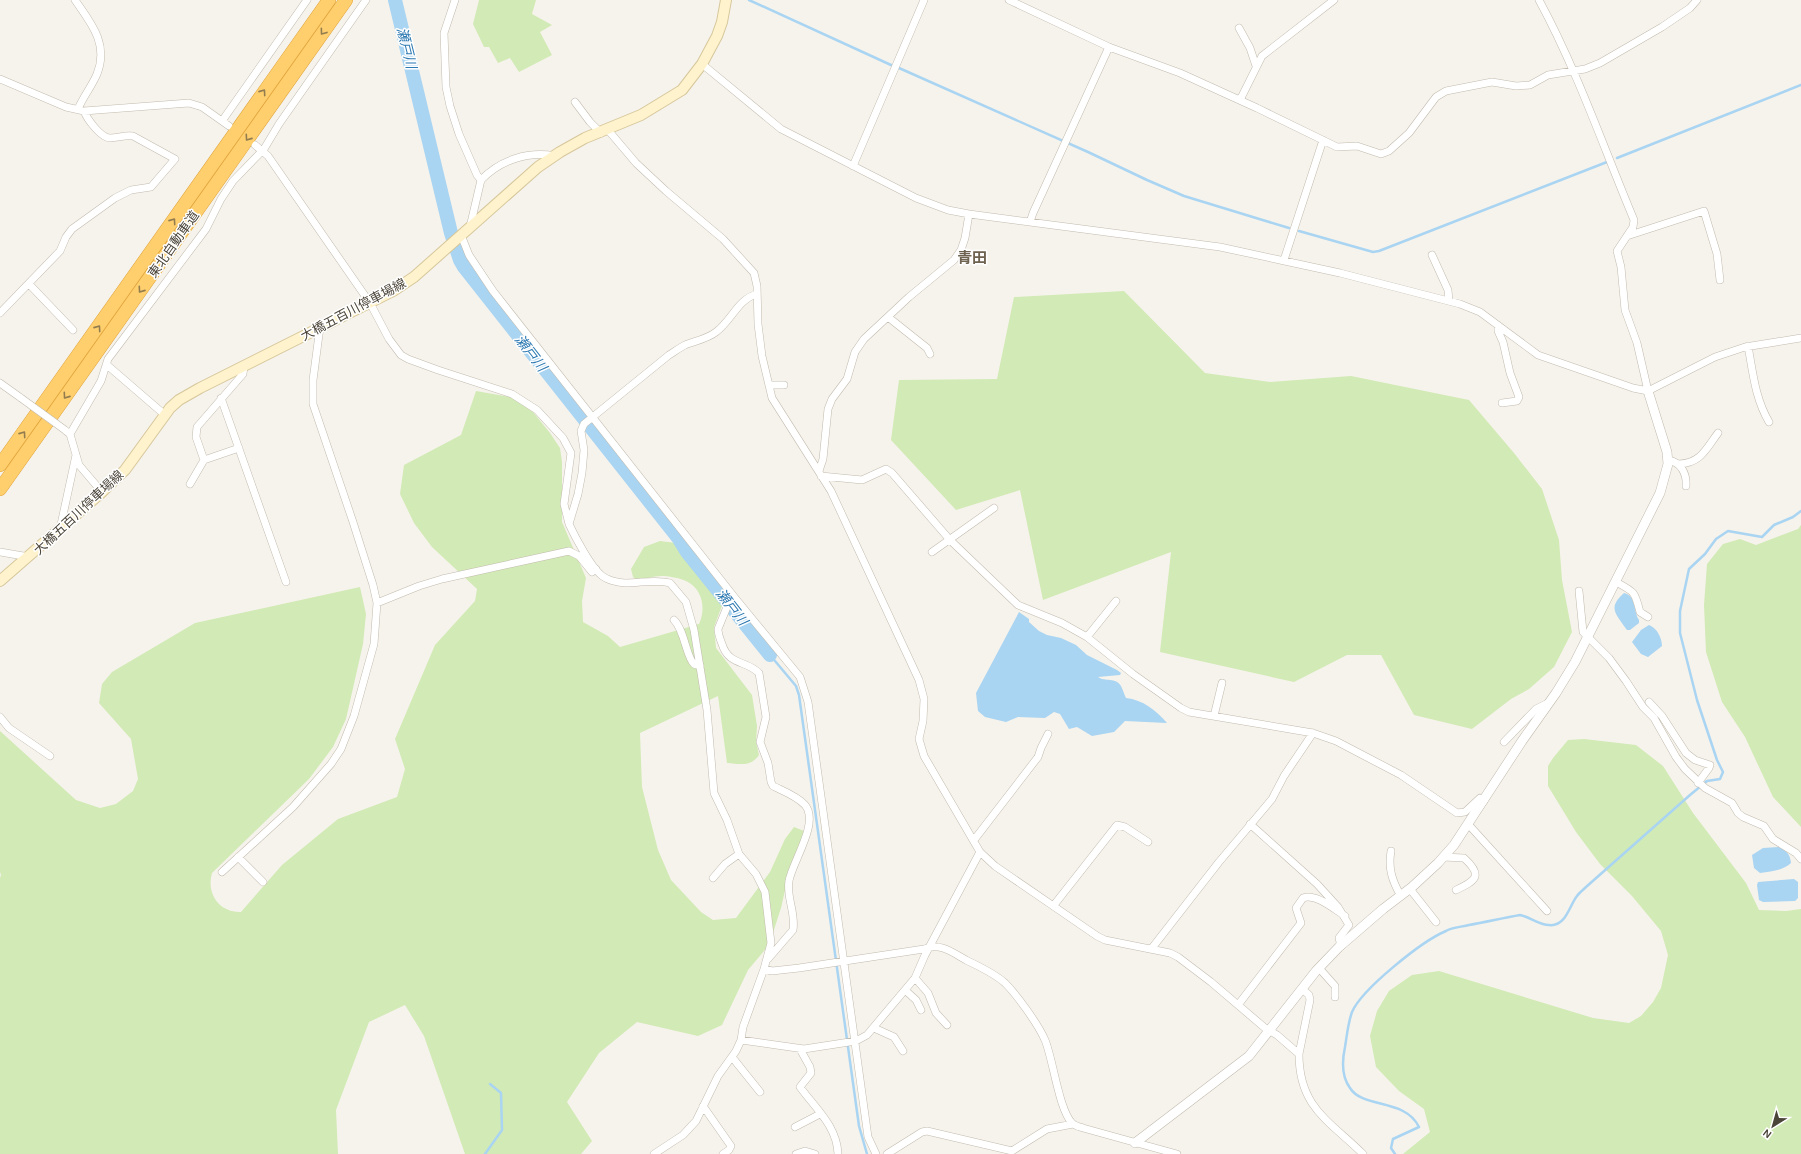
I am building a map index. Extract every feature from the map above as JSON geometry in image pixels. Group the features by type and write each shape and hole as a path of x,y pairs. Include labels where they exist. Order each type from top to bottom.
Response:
{"highway":[{"name":"東北自動車道","path":"0,465 329,0"},
{"name":"東北自動車道","path":"0,489 346,0"}],"main road":[{"name":"大橋五百川停車場線","path":"0,581 59,531 124,470 165,415 179,400 320,327 370,303 414,277 538,168 555,156 585,138 641,115 682,90 702,64 720,29 726,0"}],"street":[{"path":"75,0 97,33 100,42 101,55 97,73 81,110"},
{"path":"222,121 307,0"},
{"path":"67,432 101,381 111,355 206,229 221,199 233,181 263,151 279,124 366,0"},
{"path":"455,0 444,33 446,87 459,134 476,175 481,180"},
{"path":"853,166 924,0"},
{"path":"1009,0 1109,47 1148,60 1240,100 1337,147 1357,146 1381,154 1389,151 1409,133 1436,97 1446,91 1492,82 1516,86 1530,85 1548,75 1585,69 1600,63 1662,28 1690,8 1697,0"},
{"path":"1240,100 1256,66 1265,52 1334,0"},
{"path":"1135,1143 1249,1056 1319,968 1362,926 1410,889 1444,857 1484,801 1522,741 1550,702 1589,637 1660,492 1665,478 1668,460 1648,391 1637,343 1625,310 1617,251 1633,227 1634,220 1574,71 1539,0"},
{"path":"1239,28 1250,48 1256,66"},
{"path":"1030,222 1033,212 1109,47"},
{"path":"702,64 781,129 916,198 948,210 1220,247 1346,274 1460,304 1480,312 1538,354 1609,381 1633,388 1648,391 1715,357 1748,346 1801,338"},
{"path":"0,79 66,107 81,110 189,103 202,107 229,126"},
{"path":"575,102 587,118 605,131 636,163 733,249 754,273 762,356 772,398 831,491 919,680 924,699 923,721 919,739 924,756 980,852 995,866 1054,905 1077,923 1105,940 1152,948 1178,957 1299,1054"},
{"path":"0,313 60,251 66,237 72,229 115,198 131,190 151,187 175,159 133,136 125,135 110,138 105,137 81,110"},
{"path":"1284,260 1323,140"},
{"path":"255,145 268,156 370,303 389,339 401,355 408,360 512,394 537,410 563,438 571,453 564,504 569,524 577,541 596,569 606,578 625,583 655,581 670,583 686,602 690,612 706,710 714,793 723,810 739,854 764,887 771,943 764,969 743,1027 741,1040 732,1057 718,1076 691,1127 654,1154"},
{"path":"470,227 481,180 496,166 510,160 543,154 555,156"},
{"path":"1627,236 1704,210 1717,254 1720,280"},
{"path":"820,473 823,459 828,409 832,399 848,379 854,355 858,348 864,339 909,297 954,260 961,250 969,224 969,214"},
{"path":"460,236 469,255 493,291 588,420 800,677 805,690 838,961 850,1043 868,1137 876,1154"},
{"path":"1432,254 1448,290 1449,301"},
{"path":"29,284 74,330"},
{"path":"569,524 582,474 584,450 581,431 588,420 669,355 684,346 705,338 717,331 728,321 744,299 757,294"},
{"path":"888,317 927,348 930,354"},
{"path":"1498,326 1498,331 1503,342 1510,373 1519,397 1517,401 1513,403 1502,403"},
{"path":"222,872 293,806 331,764 341,749 354,716 374,644 377,604 373,585 312,404 313,380 320,327"},
{"path":"1748,346 1756,391 1762,410 1769,422"},
{"path":"107,365 165,415"},
{"path":"204,460 196,437 196,427 243,374 244,366"},
{"path":"0,383 67,432 79,465 102,492"},
{"path":"770,385 784,385"},
{"path":"221,398 286,582"},
{"path":"1679,464 1690,464 1705,452 1718,433"},
{"path":"190,484 204,460 239,448"},
{"path":"59,531 76,455"},
{"path":"1668,460 1675,461 1679,464 1685,474 1686,486"},
{"path":"820,473 862,480 886,469 892,473 950,540 1018,605 1062,623 1087,637 1145,683 1189,712 1313,733 1336,741 1401,775 1457,813 1465,812 1480,798 1484,801"},
{"path":"932,552 994,508"},
{"path":"377,604 419,586 442,579 489,570 568,551 578,556 592,572 596,569"},
{"path":"0,552 29,557"},
{"path":"1616,582 1629,589 1636,595 1639,600 1640,612 1648,617"},
{"path":"1579,591 1583,632 1622,674 1643,707 1660,726 1676,757 1698,783 1732,803 1738,813 1743,817 1764,826 1773,839 1796,853 1801,859"},
{"path":"736,600 727,607 718,629 724,652 731,659 760,673 766,717 760,742 768,763 772,784 804,804 808,814 808,833 789,879 789,892 794,924 793,930 766,961"},
{"path":"1087,637 1116,601"},
{"path":"674,620 682,633 691,660 700,666"},
{"path":"1214,716 1222,682"},
{"path":"1504,742 1536,709 1550,702"},
{"path":"1649,702 1662,716 1686,753 1695,760 1710,765 1710,768 1698,783"},
{"path":"0,717 9,728 50,756"},
{"path":"1152,948 1250,824 1272,799 1284,776 1313,733"},
{"path":"974,840 1038,757 1048,734"},
{"path":"1250,824 1317,884 1345,916 1349,925 1339,938 1341,946"},
{"path":"1468,824 1547,911"},
{"path":"1054,905 1117,825 1122,825 1148,842"},
{"path":"1391,851 1389,861 1391,874 1400,896"},
{"path":"741,1040 800,1049 850,1043 867,1035 915,978 980,852"},
{"path":"713,878 725,864 739,854"},
{"path":"238,857 263,882"},
{"path":"1444,857 1464,858 1476,870 1474,880 1456,890"},
{"path":"1410,889 1436,922"},
{"path":"1238,1005 1301,924 1296,908 1303,898 1310,896 1315,898 1345,916"},
{"path":"764,969 772,971 924,949 931,946 943,948 1004,982 1037,1024 1045,1040 1064,1106 1073,1124"},
{"path":"1319,968 1335,986 1335,997"},
{"path":"915,978 928,993 936,1013 947,1025"},
{"path":"1302,989 1309,995 1310,1000 1299,1054 1302,1082 1311,1103 1322,1116 1364,1154"},
{"path":"905,990 916,1000 921,1010"},
{"path":"874,1028 894,1037 903,1051"},
{"path":"800,1049 810,1067 811,1073 800,1087 820,1114 826,1119 838,1147 838,1154"},
{"path":"732,1057 760,1092"},
{"path":"703,1106 731,1146 729,1150 723,1154"},
{"path":"795,1127 820,1114"},
{"path":"887,1154 922,1132 927,1131 1012,1151 1047,1129 1073,1124 1176,1154"},
{"path":"796,1154 805,1151 815,1154"}],"green space":[{"path":"479,0 536,0 532,14 552,25 540,32 552,55 519,72 510,58 498,63 489,47 484,47 473,24"},
{"path":"1124,291 1205,373 1270,382 1351,376 1469,400 1542,489 1559,540 1562,580 1572,632 1554,667 1529,689 1511,699 1472,729 1414,715 1381,655 1347,655 1294,682 1160,652 1171,552 1043,600 1020,490 956,510 891,440 899,380 997,379 1014,297"},
{"path":"476,391 510,397 533,412 560,448 562,462 562,522 586,578 582,601 583,622 608,636 620,647 699,624 702,612 702,600 692,585 677,578 664,576 637,580 633,577 631,569 644,547 660,541 676,543 723,603 714,627 716,648 752,695 757,726 756,742 759,755 756,759 745,764 727,763 718,696 640,733 642,787 658,850 671,880 701,912 713,920 736,918 770,872 785,839 794,827 804,831 789,873 781,908 769,945 748,970 722,1025 698,1036 637,1022 599,1053 567,1102 592,1141 581,1154 465,1154 424,1036 405,1005 369,1022 336,1110 338,1154 0,1154 0,731 76,800 100,808 116,804 133,791 138,779 131,739 99,703 102,684 112,672 195,623 360,587 366,614 363,644 346,719 333,747 309,779 212,873 211,888 216,900 226,909 241,912 282,865 338,819 397,797 405,769 395,739 435,645 475,601 477,589 432,547 414,523 400,494 404,465 461,435"},
{"path":"1801,525 1801,827 1773,797 1745,737 1722,702 1706,652 1704,605 1707,564 1723,544 1740,539 1756,545 1798,529"},
{"path":"1584,739 1636,745 1663,766 1693,813 1746,883 1759,910 1786,911 1801,909 1801,1154 1403,1154 1430,1132 1424,1109 1399,1091 1376,1067 1370,1036 1377,1011 1389,991 1412,975 1439,971 1593,1018 1629,1023 1641,1016 1653,1002 1661,988 1668,955 1661,931 1632,896 1600,864 1576,832 1548,786 1548,766 1553,758 1568,740"}],"water":[{"path":"1624,593 1633,600 1639,620 1639,623 1630,630 1627,630 1615,611 1616,603"},
{"path":"1019,612 1029,619 1029,622 1039,631 1047,635 1061,638 1076,645 1087,655 1121,673 1120,675 1098,677 1119,683 1126,698 1149,706 1167,723 1125,721 1114,732 1092,736 1077,727 1069,729 1060,714 1054,712 1045,718 1018,717 1006,722 985,717 978,711 976,693"},
{"path":"1649,625 1654,628 1658,634 1662,646 1648,657 1641,654 1632,642 1641,630"},
{"path":"1779,847 1788,853 1790,857 1791,863 1788,866 1773,871 1760,873 1754,868 1752,855 1763,848"},
{"path":"1794,879 1798,882 1798,898 1795,901 1763,902 1759,900 1758,882"}],"waterway":[{"name":"瀬戸川","path":"395,0 451,233 460,260 464,267 679,539 687,552 770,655"},
{"path":"749,0 891,65"},
{"path":"899,68 1184,196 1289,228"},
{"path":"1617,158 1801,85"},
{"path":"1299,231 1373,252 1379,251 1607,162"},
{"path":"1395,1154 1391,1148 1393,1139 1419,1127 1413,1118 1404,1112 1394,1107 1364,1099 1356,1095 1350,1088 1345,1078 1343,1058 1352,1012 1358,1002 1380,979 1408,955 1435,936 1448,930 1520,915 1545,925 1555,925 1559,923 1566,915 1574,900 1586,887 1707,781 1720,779 1723,772 1717,760 1697,700 1680,633 1680,611 1689,569 1705,554 1716,539 1728,531 1762,537 1774,525 1793,517 1801,511"},
{"path":"770,655 796,686 799,695 859,1126 867,1154"},
{"path":"485,1154 502,1130 501,1093 490,1084"}],"district":[{"name":"青田","path":"972,258"}]}
